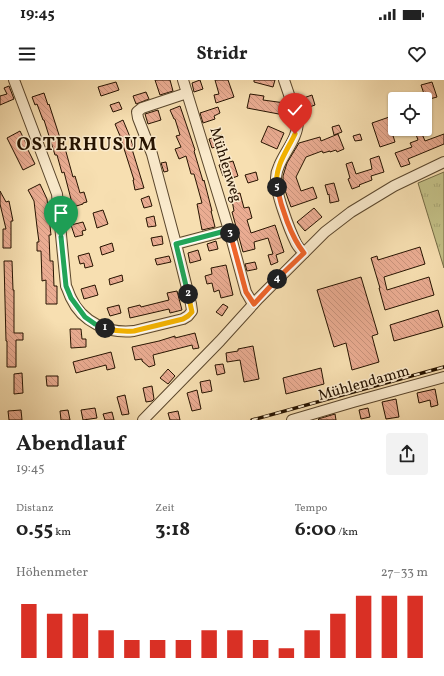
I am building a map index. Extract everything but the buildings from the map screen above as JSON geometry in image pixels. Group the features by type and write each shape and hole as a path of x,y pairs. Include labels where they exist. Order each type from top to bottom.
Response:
{"street":[{"path":"14,80 56,194 66,286 71,298 85,317 95,324 114,331 126,332 183,319 192,312 152,154 137,112 142,108 187,93"},
{"name":"Mühlenweg","path":"183,80 229,230 246,292 254,304"},
{"path":"284,80 298,121 298,128 278,167 276,179 277,189 296,242 304,253"},
{"path":"143,420 325,232 351,212 394,186 444,162"},
{"path":"176,244 229,230"},
{"name":"Mühlendamm","path":"292,420 444,377"}],"green space":[{"path":"444,172 444,268 418,183"}],"railway":[{"path":"252,420 444,367"}],"district":[{"name":"OSTERHUSUM","path":"87,145"}],"route":[{"path":"61,237 66,286 71,298 85,317 104,328 114,331 134,331 183,319 188,316 192,312 191,304 176,244 229,230 246,292 254,304 304,253 296,242 284,212 277,189 276,179 278,167 295,134"}]}
